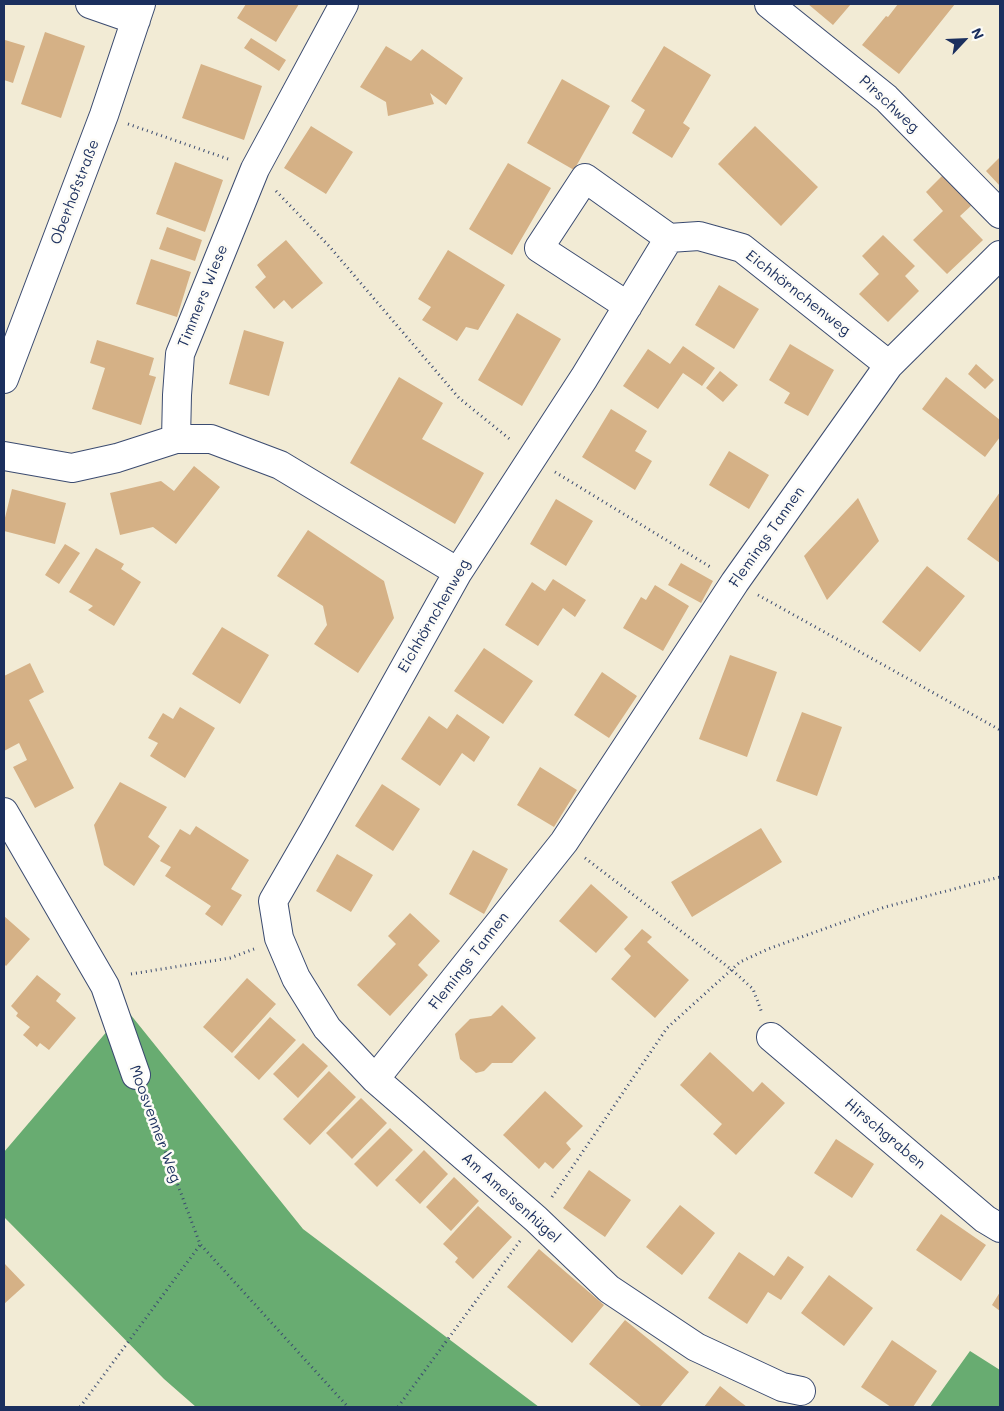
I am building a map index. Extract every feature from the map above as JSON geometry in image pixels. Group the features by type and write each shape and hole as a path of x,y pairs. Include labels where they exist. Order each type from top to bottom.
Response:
{"street":[{"path":"90,4 139,12"},
{"name":"Timmers Wiese","path":"176,439 180,354 255,169 344,4"},
{"name":"Pirschweg","path":"769,4 886,98 1000,214"},
{"name":"Oberhofstraße","path":"4,379 104,115 139,12"},
{"path":"628,306 539,248 585,178 669,238"},
{"name":"Eichhörnchenweg","path":"279,938 272,901 319,821 458,572 584,378 669,238 699,236 742,248 889,365"},
{"name":"Flemings Tannen","path":"375,1079 564,842 735,582 889,365 1000,255"},
{"path":"4,456 72,468 117,458 176,439 211,439 280,465 458,572"},
{"name":"Moosvenner Weg","path":"4,812 98,971 136,1075"},
{"name":"Am Ameisenhügel","path":"279,938 296,978 327,1028 375,1079 536,1219 609,1289 696,1347 782,1387 801,1391"},
{"name":"Hirschgraben","path":"771,1037 985,1219 1000,1228"}],"path":[{"path":"564,842 732,970 753,989 771,1037"},
{"path":"398,1407 536,1219 667,1028 740,962 768,949 885,907 1000,878"},
{"path":"98,971 134,975 230,958 279,938"},
{"name":"Moosvenner Weg","path":"136,1075 200,1244 348,1407"},
{"path":"80,1407 200,1244"}],"green space":[{"path":"126,1009 303,1229 539,1407 196,1407 164,1379 4,1217 4,1152"},
{"path":"970,1351 1000,1370 1000,1407 930,1407"}],"building":[{"path":"246,4 299,4 276,42 237,18"},
{"path":"808,4 851,4 833,25"},
{"path":"898,4 955,4 899,74 862,45"},
{"path":"45,32 85,46 61,118 21,104"},
{"path":"251,38 286,60 279,71 244,48"},
{"path":"5,40 25,46 13,83 4,80"},
{"path":"386,46 411,61 422,49 463,78 446,105 430,93 434,104 388,116 386,102 360,87"},
{"path":"664,46 711,75 683,123 690,128 672,158 632,133 645,110 631,101"},
{"path":"201,64 262,86 244,140 182,118"},
{"path":"562,79 610,106 574,170 527,143"},
{"path":"311,126 353,152 326,194 284,168"},
{"path":"755,126 818,187 781,226 718,164"},
{"path":"1000,157 1000,186 986,171"},
{"path":"175,162 223,180 205,232 156,214"},
{"path":"508,163 551,188 512,255 469,229"},
{"path":"944,174 973,204 960,216 983,240 947,274 913,240 943,211 926,192"},
{"path":"167,227 202,240 195,261 159,249"},
{"path":"883,235 915,266 905,276 919,291 888,322 859,294 879,274 862,256"},
{"path":"286,240 323,283 292,309 284,300 274,309 255,287 266,277 257,265"},
{"path":"448,250 505,285 478,330 466,327 457,341 422,320 431,307 418,299"},
{"path":"151,259 191,272 177,317 136,304"},
{"path":"719,285 759,309 734,349 695,325"},
{"path":"517,313 561,339 522,406 478,380"},
{"path":"244,330 284,342 269,396 229,384"},
{"path":"97,340 154,358 149,375 156,377 141,425 92,409 105,368 90,363"},
{"path":"790,344 834,370 808,416 784,403 790,393 769,380"},
{"path":"683,346 715,368 702,386 683,373 658,409 623,386 648,349 670,364"},
{"path":"976,364 994,380 985,389 968,374"},
{"path":"720,371 738,385 723,402 706,388"},
{"path":"399,377 443,403 422,439 484,473 455,524 350,463"},
{"path":"946,377 1000,420 1000,437 985,457 922,409"},
{"path":"611,409 647,431 635,451 652,461 635,490 582,457"},
{"path":"729,451 769,475 749,509 709,485"},
{"path":"194,466 220,487 176,544 153,527 120,535 110,493 161,481 174,491"},
{"path":"12,489 66,503 55,544 4,531 4,522"},
{"path":"1000,492 1000,563 967,539"},
{"path":"858,498 879,541 827,600 804,556"},
{"path":"556,499 593,521 566,566 530,544"},
{"path":"308,530 384,581 394,618 358,673 314,644 327,625 323,606 277,576"},
{"path":"65,544 80,553 59,584 45,575"},
{"path":"96,548 124,564 121,569 141,582 114,626 88,610 93,606 69,592"},
{"path":"681,563 713,581 701,603 668,585"},
{"path":"927,566 965,596 920,652 882,622"},
{"path":"553,579 586,600 575,617 563,608 538,646 505,625 532,582 545,591"},
{"path":"655,585 689,606 663,651 623,628 641,597 646,600"},
{"path":"222,627 269,655 240,704 192,674"},
{"path":"484,648 533,681 503,724 454,691"},
{"path":"730,655 777,672 747,757 699,739"},
{"path":"30,663 44,692 29,700 74,788 35,808 13,767 27,760 19,743 4,751 4,676"},
{"path":"602,672 637,696 609,738 574,715"},
{"path":"180,707 215,728 185,778 150,756 158,743 148,738 163,713 173,719"},
{"path":"802,712 842,727 817,796 776,781"},
{"path":"457,714 490,737 474,762 462,753 440,786 401,759 429,716 447,729"},
{"path":"540,767 577,790 554,827 517,805"},
{"path":"120,782 167,807 148,837 160,846 134,886 104,865 94,825"},
{"path":"382,784 420,809 393,851 355,826"},
{"path":"196,826 249,860 231,889 242,895 222,926 205,914 211,906 165,876 171,867 160,861 180,829 190,835"},
{"path":"761,828 782,862 692,917 671,882"},
{"path":"473,850 508,869 484,914 449,894"},
{"path":"337,854 373,875 351,912 316,891"},
{"path":"591,884 628,917 596,953 559,921"},
{"path":"410,913 440,941 418,965 428,975 390,1016 357,985 396,944 388,936"},
{"path":"4,916 30,939 6,966 4,964"},
{"path":"642,929 652,937 647,942 689,980 655,1018 611,979 631,956 624,949"},
{"path":"37,975 61,994 56,1001 76,1018 49,1050 40,1043 37,1047 23,1035 30,1027 16,1016 18,1013 11,1006"},
{"path":"247,978 276,1004 232,1053 203,1027"},
{"path":"502,1005 536,1038 512,1063 492,1063 484,1071 476,1073 460,1059 455,1034 470,1019 491,1016"},
{"path":"270,1017 296,1040 259,1080 234,1057"},
{"path":"303,1043 328,1066 298,1098 273,1074"},
{"path":"710,1052 753,1092 762,1082 785,1103 736,1155 713,1134 722,1124 680,1085"},
{"path":"329,1071 356,1097 310,1145 283,1119"},
{"path":"545,1091 583,1126 566,1143 571,1149 553,1169 545,1162 539,1169 503,1135"},
{"path":"361,1098 387,1123 352,1159 326,1133"},
{"path":"390,1128 413,1150 377,1187 354,1164"},
{"path":"836,1139 874,1164 852,1198 814,1173"},
{"path":"424,1150 448,1174 420,1204 395,1180"},
{"path":"589,1170 631,1200 605,1237 563,1208"},
{"path":"454,1177 479,1201 451,1231 426,1207"},
{"path":"680,1205 715,1233 682,1275 646,1247"},
{"path":"478,1206 512,1237 473,1279 455,1262 458,1258 443,1244"},
{"path":"941,1214 986,1245 961,1281 916,1250"},
{"path":"539,1249 604,1305 572,1343 507,1287"},
{"path":"739,1252 774,1276 788,1256 804,1267 781,1300 768,1292 747,1324 708,1298"},
{"path":"4,1263 25,1285 4,1304"},
{"path":"829,1275 873,1308 844,1346 801,1313"},
{"path":"1000,1292 1000,1311 992,1305"},
{"path":"625,1320 689,1372 660,1407 642,1407 589,1364"},
{"path":"892,1340 937,1371 913,1407 891,1407 861,1387"},
{"path":"720,1386 747,1407 704,1407"}]}
